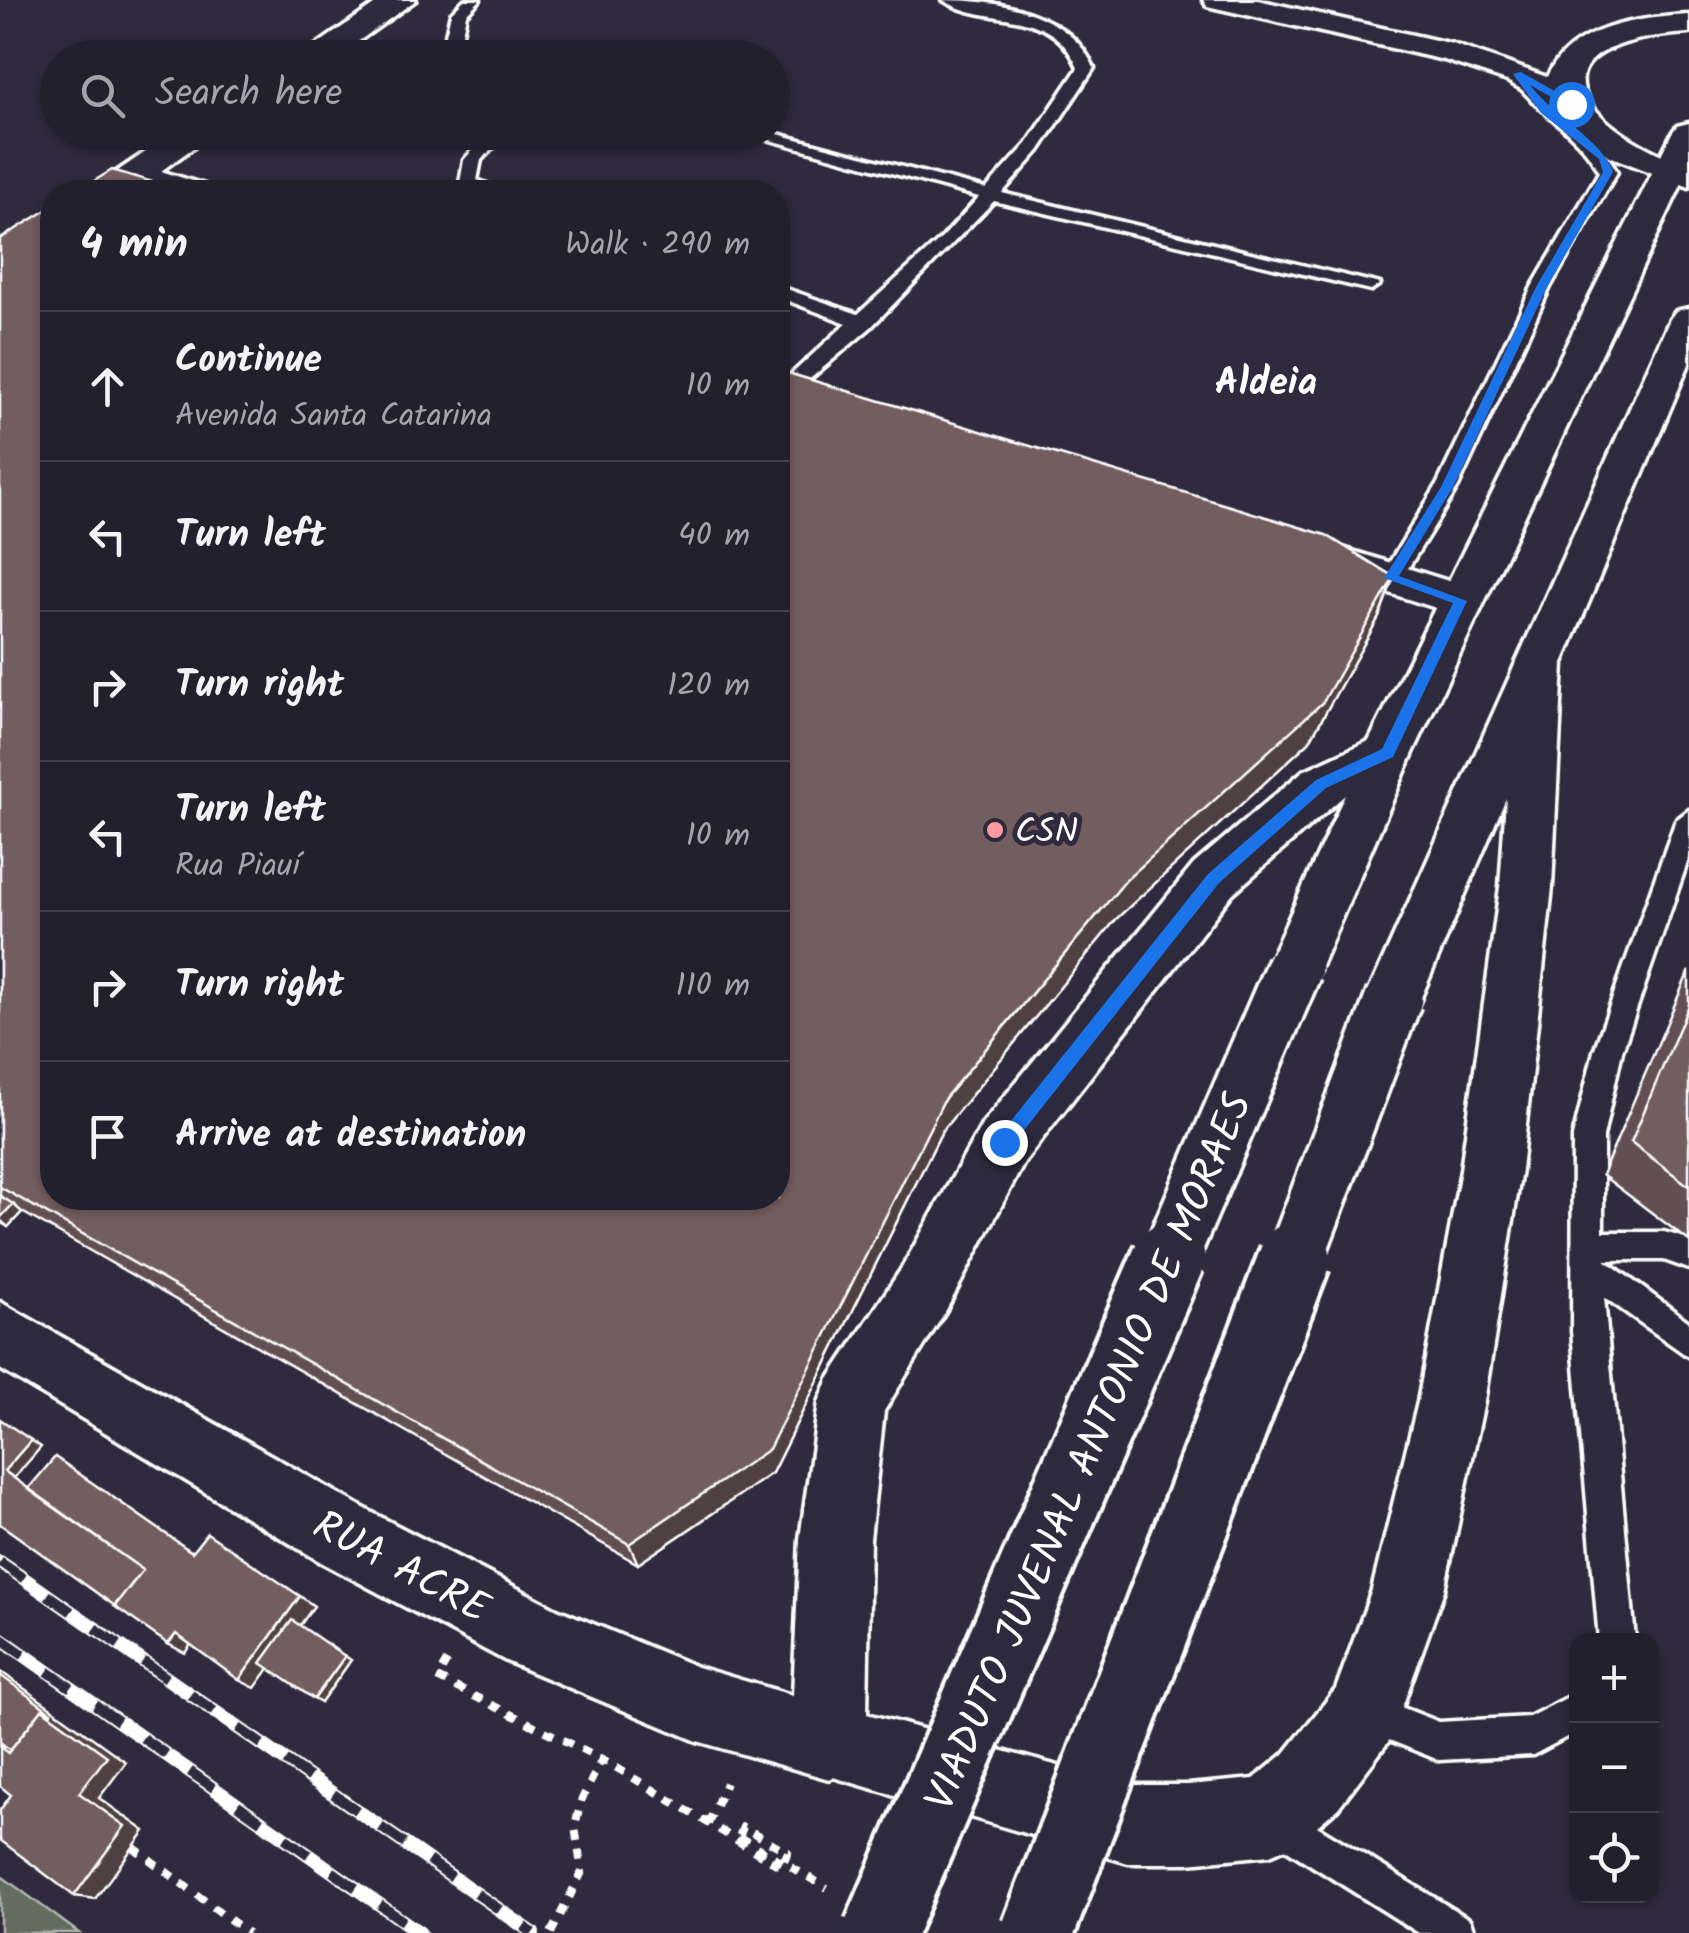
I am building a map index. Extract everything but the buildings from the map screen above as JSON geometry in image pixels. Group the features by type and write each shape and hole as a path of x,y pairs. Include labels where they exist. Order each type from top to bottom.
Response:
{"main road":[{"path":"341,40 401,0"},
{"path":"1218,0 1453,53 1518,74 1571,104 1606,139 1679,173"},
{"path":"1319,0 1500,36"},
{"path":"1557,38 1689,24"},
{"path":"1571,104 1564,86 1566,70 1575,56 1612,34"},
{"name":"VIADUTO JUVENAL ANTONIO DE MORAES","path":"882,1927 1388,753 1679,173 1689,133"},
{"path":"125,180 172,150"},
{"path":"135,174 154,180"},
{"path":"1037,1933 1394,998 1689,318"},
{"path":"1278,542 1461,601"},
{"path":"1270,1816 1311,1781 1365,1712 1408,1590 1451,1402 1491,1170 1526,887 1540,663"},
{"path":"829,1741 835,1539 852,1402 924,1289 1004,1142 1213,878 1321,784 1388,753"},
{"name":"RUA ACRE","path":"0,1333 346,1537 532,1634 697,1704 1128,1824 1270,1816"}],"lane":[{"path":"453,40 459,13 474,0"},
{"path":"799,388 910,281 1033,148 1086,68 1083,56 1053,30 1026,18 950,0"},
{"path":"1391,578 1447,487 1541,287 1608,172 1604,158 1544,110 1518,74"},
{"path":"790,143 990,195 1370,284"},
{"path":"468,180 466,170 480,150"},
{"path":"790,295 864,323"},
{"path":"1616,1633 1588,1331 1588,1137 1602,1070 1689,820"},
{"path":"1588,1137 1617,1162"},
{"path":"1588,1256 1664,1246 1689,1254"},
{"path":"1588,1256 1689,1341"},
{"path":"1365,1712 1440,1741 1533,1736 1569,1716"},
{"path":"1270,1816 1455,1933"}],"path":[{"path":"437,1678 602,1759 781,1867 788,1852 743,1828 738,1837 882,1927"},
{"path":"550,1933 582,1872 572,1847 573,1813 602,1759"},
{"path":"708,1824 726,1783"},
{"path":"133,1847 248,1933"}],"green space":[{"path":"0,1875 79,1933 0,1933"}],"railway":[{"path":"0,1562 533,1933"},
{"path":"0,1638 420,1933"}],"place":[{"name":"CSN","path":"995,830"}],"district":[{"name":"Aldeia","path":"1266,381"}],"route":[{"path":"1004,1142 1213,878 1321,784 1388,753 1461,601 1391,578 1447,487 1541,287 1608,172 1604,158 1544,110 1518,74 1571,104"}]}
